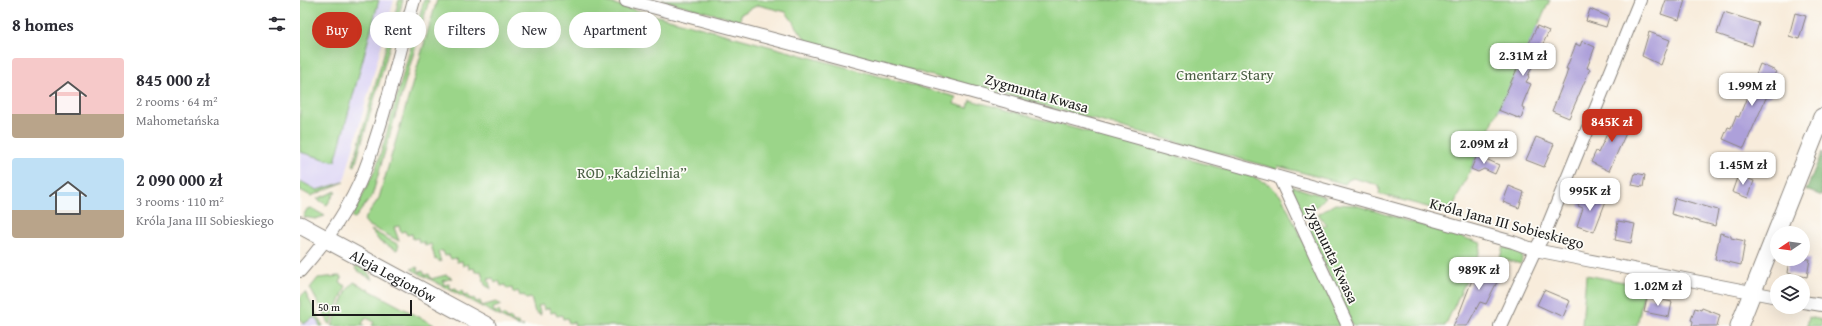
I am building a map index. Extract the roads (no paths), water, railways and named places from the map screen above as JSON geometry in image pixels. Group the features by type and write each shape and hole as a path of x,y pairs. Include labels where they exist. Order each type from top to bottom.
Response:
{"main road":[{"path":"1739,326 1822,117"},
{"name":"Aleja Legionów","path":"300,225 487,326"}],"street":[{"path":"300,271 326,238 353,193 363,172 380,120 414,0"},
{"name":"Zygmunta Kwasa","path":"626,0 961,89 1279,178 1348,326"},
{"path":"1500,326 1535,250 1544,235 1640,0"},
{"name":"Króla Jana III Sobieskiego","path":"1279,178 1513,242 1535,250 1770,296"},
{"path":"1810,303 1822,305"}],"park label":[{"name":"Cmentarz Stary","path":"1225,74"},
{"name":"ROD „Kadzielnia”","path":"632,172"}]}
